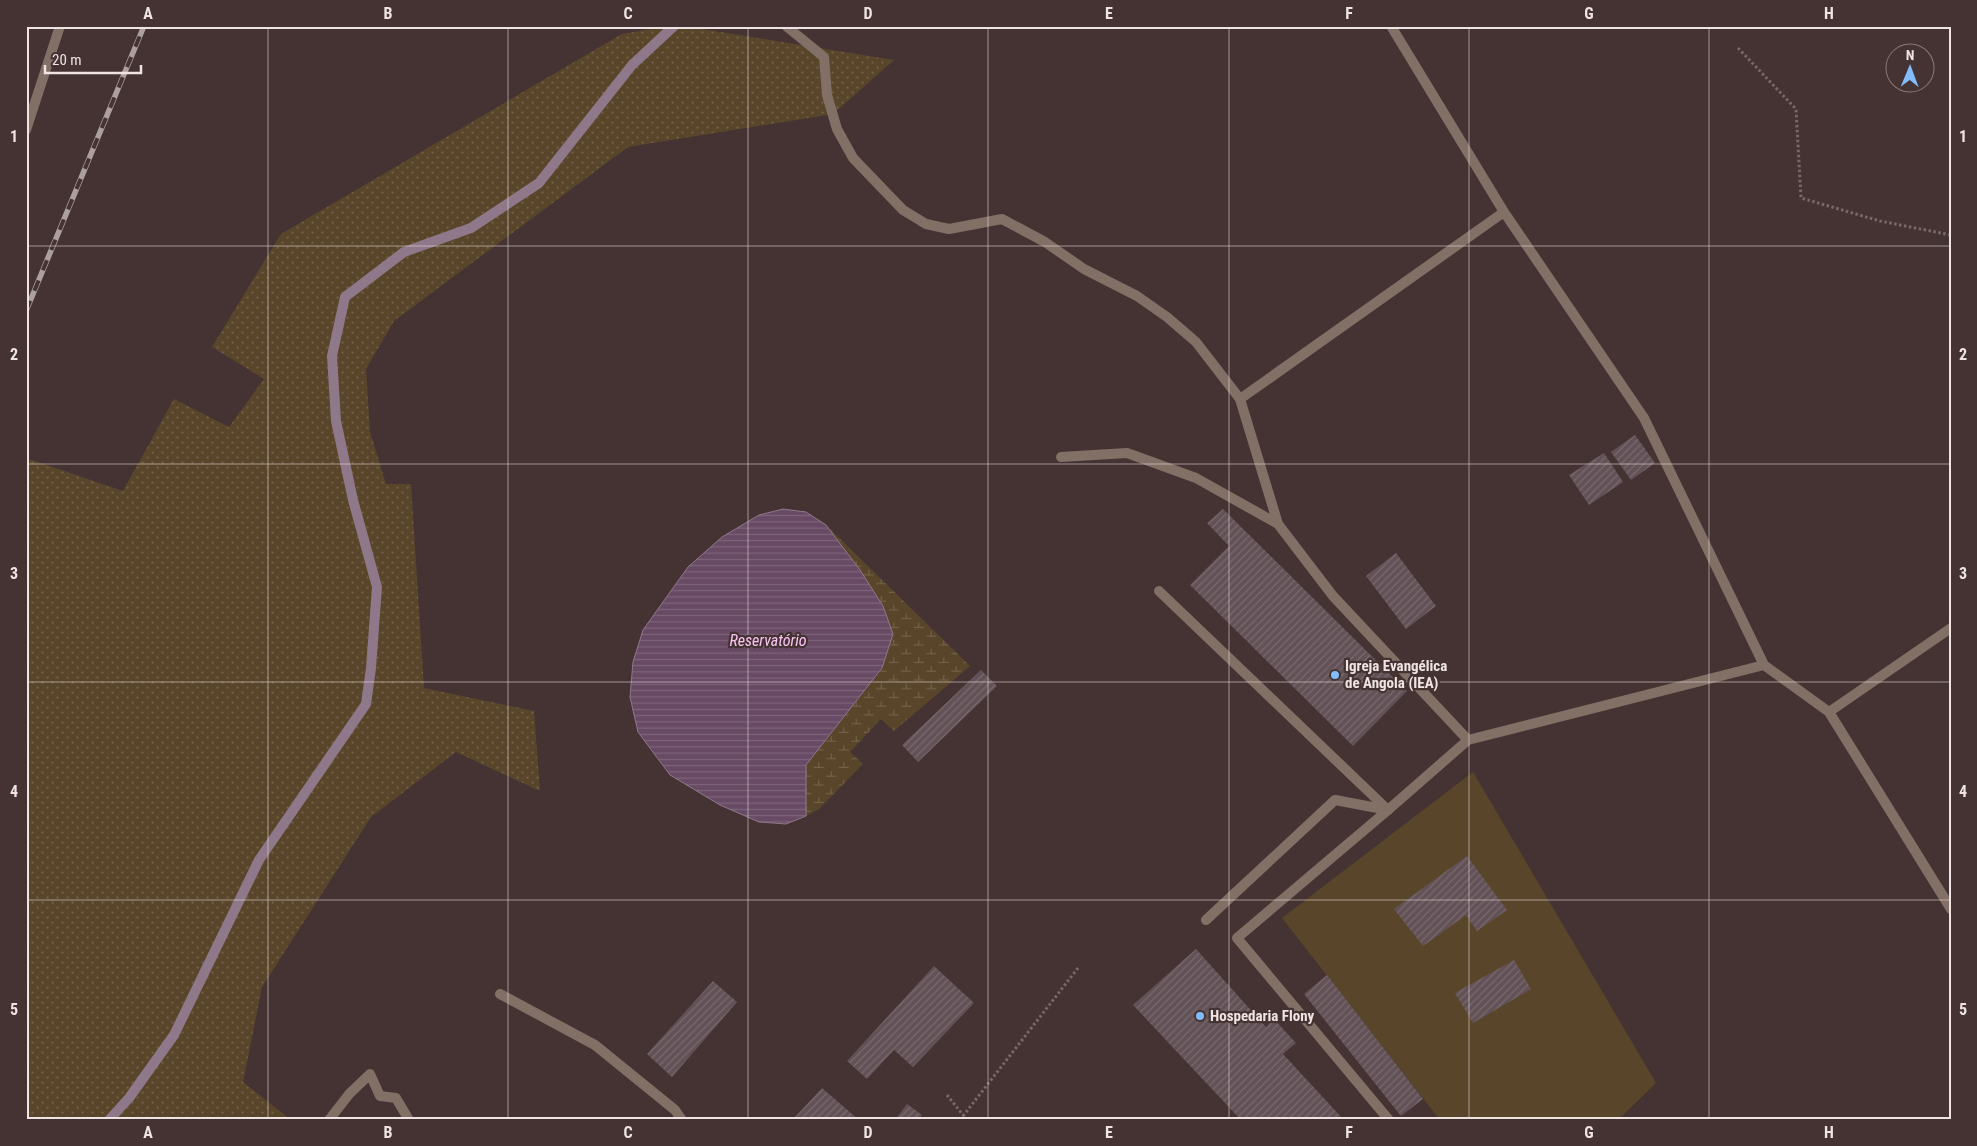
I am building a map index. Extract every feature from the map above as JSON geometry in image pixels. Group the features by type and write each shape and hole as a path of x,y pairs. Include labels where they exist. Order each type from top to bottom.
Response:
{"street":[{"path":"26,130 60,26"},
{"path":"786,26 824,57 827,95 838,129 853,158 903,210 926,224 950,228 1002,219 1045,242 1084,269 1137,296 1196,342 1240,399 1278,524 1333,596 1468,740"},
{"path":"1391,26 1504,212 1644,418 1764,665 1829,712 1951,909"},
{"path":"1240,399 1504,212"},
{"path":"1061,457 1127,453 1196,478 1278,524"},
{"path":"1159,592 1388,810"},
{"path":"1829,712 1951,628"},
{"path":"1389,1120 1237,938 1468,740 1764,665"},
{"path":"1206,920 1335,800 1388,810"},
{"path":"500,994 595,1044 675,1110 682,1120"},
{"path":"329,1120 350,1093 370,1074 380,1096 396,1098 409,1120"}],"path":[{"path":"1738,48 1796,109 1801,198 1880,221 1951,235"},
{"path":"963,1116 1078,968"},
{"path":"947,1095 967,1120"}],"green space":[{"path":"668,26 684,26 894,60 833,114 628,147 394,321 366,369 370,432 386,484 411,484 424,688 534,711 540,791 456,752 371,817 262,987 243,1082 291,1120 26,1120 26,458 123,491 174,399 229,427 264,379 212,347 281,234 622,34"},
{"path":"826,525 970,666 894,731 881,719 850,752 863,764 819,809 806,816 806,765 882,669 842,548"},
{"path":"1473,772 1656,1083 1618,1120 1440,1120 1282,918"}],"water":[{"name":"Reservatório","path":"783,509 806,512 826,525 860,570 883,606 893,634 882,668 806,765 806,816 786,824 759,822 720,805 670,775 638,732 630,697 633,662 643,630 688,567 722,537 759,515"}],"building":[{"path":"1635,435 1655,463 1631,480 1611,452"},
{"path":"1604,453 1623,482 1589,505 1569,475"},
{"path":"1223,509 1407,691 1353,746 1190,585 1229,546 1207,523"},
{"path":"1396,553 1436,606 1406,629 1366,576"},
{"path":"981,670 997,686 918,762 902,745"},
{"path":"1467,856 1507,910 1477,931 1466,915 1423,946 1394,909"},
{"path":"1196,949 1266,1027 1274,1019 1296,1043 1283,1054 1344,1120 1241,1120 1133,1005"},
{"path":"1514,960 1531,989 1473,1023 1455,993"},
{"path":"934,966 974,1003 913,1067 894,1050 867,1079 847,1061"},
{"path":"1327,975 1423,1099 1401,1116 1304,994"},
{"path":"713,981 737,1002 672,1077 647,1054"},
{"path":"822,1088 859,1120 799,1120 795,1117"},
{"path":"907,1104 922,1115 918,1120 895,1120"}],"waterway":[{"path":"109,1120 129,1098 174,1035 259,860 366,704 371,668 377,587 353,500 336,421 332,356 345,297 404,252 471,228 539,183 632,65 674,26"}],"railway":[{"path":"26,311 144,26"}],"place":[{"name":"Igreja Evangélica de Angola (IEA)","path":"1335,675"},
{"name":"Hospedaria Flony","path":"1200,1016"}]}
